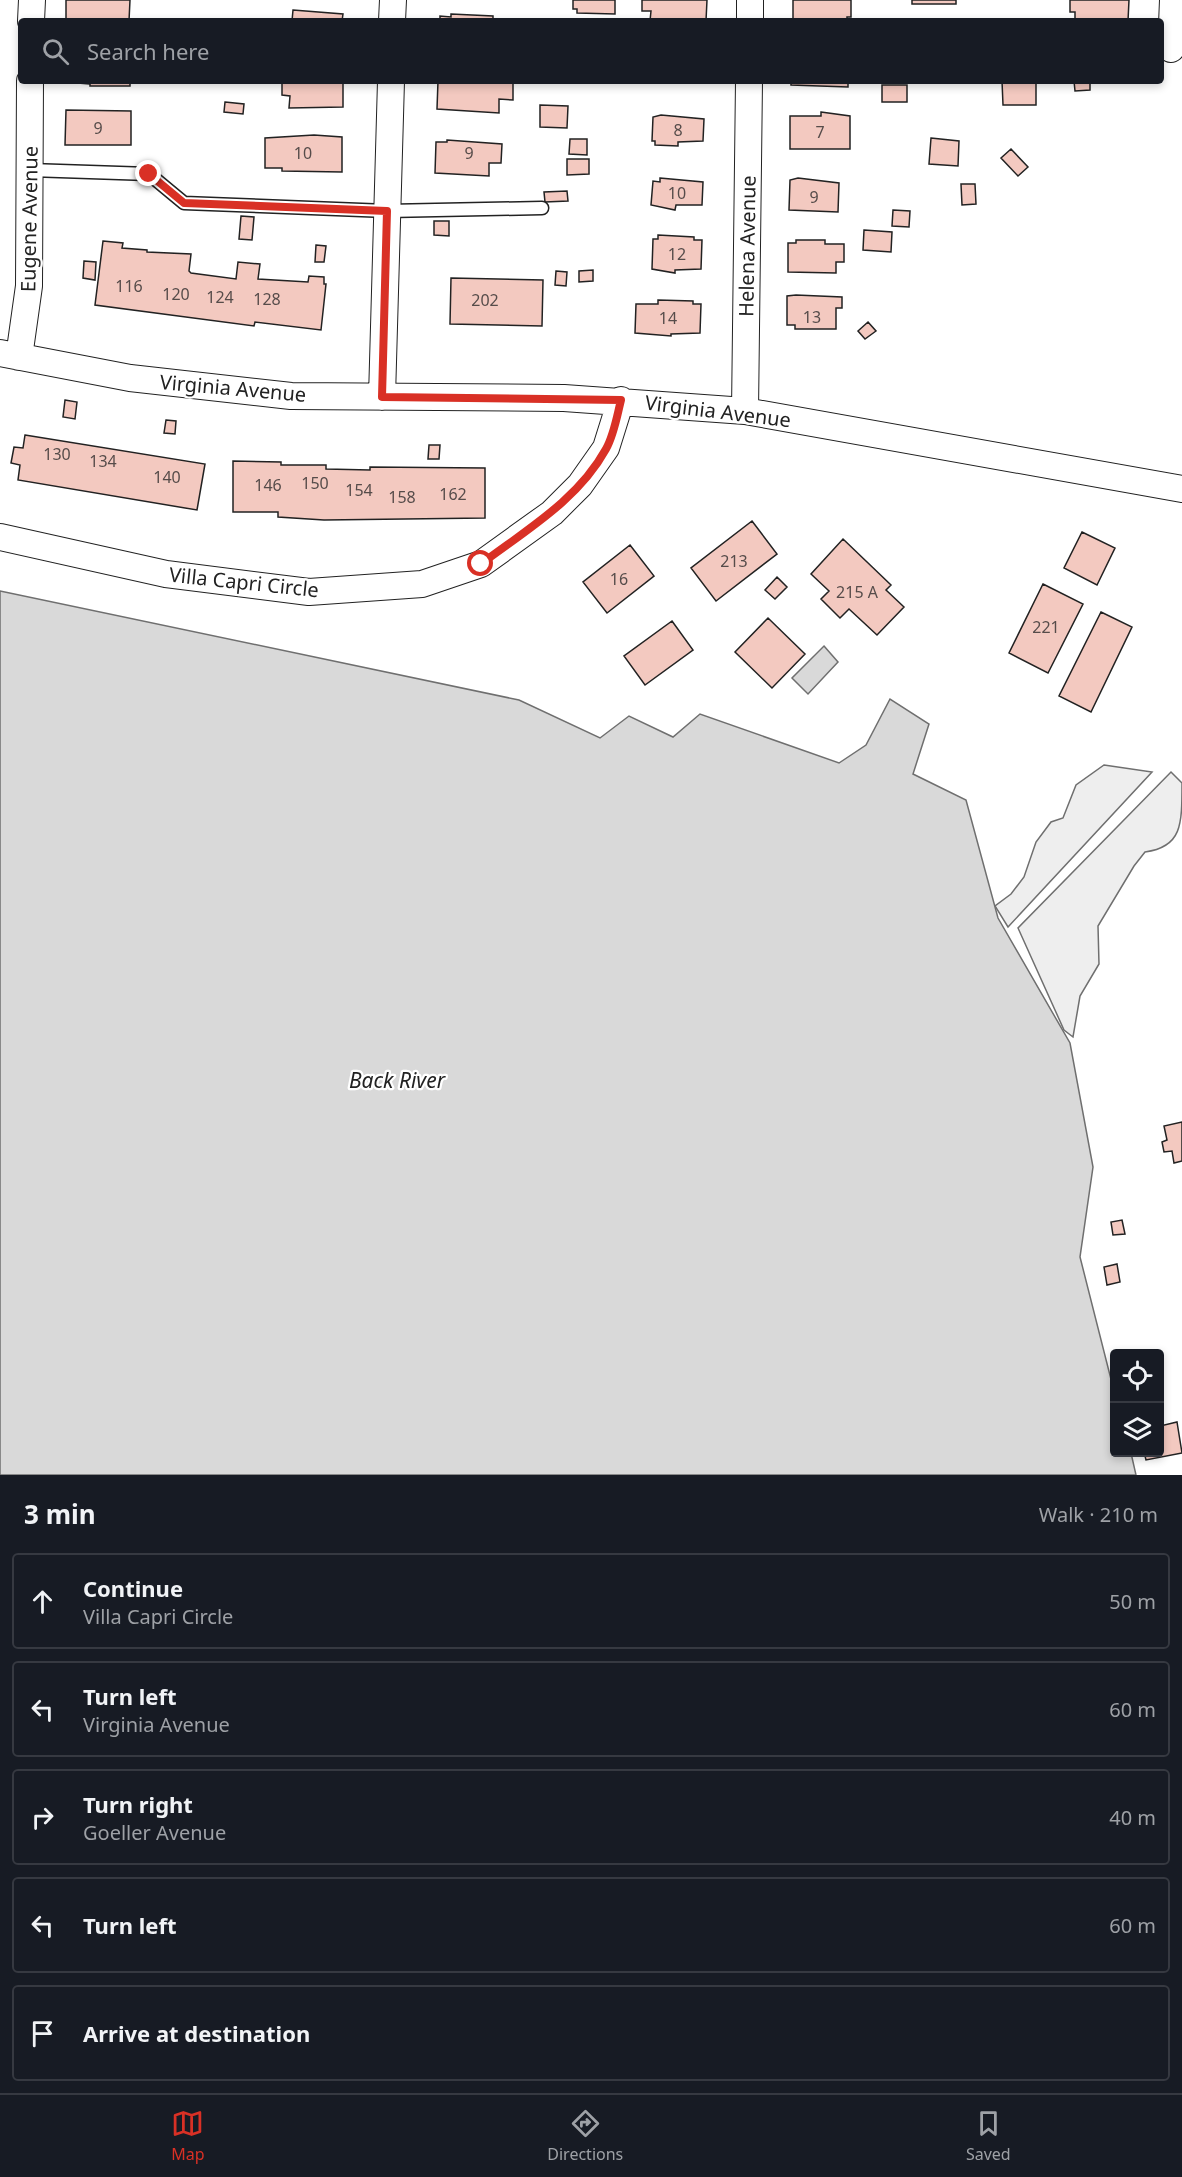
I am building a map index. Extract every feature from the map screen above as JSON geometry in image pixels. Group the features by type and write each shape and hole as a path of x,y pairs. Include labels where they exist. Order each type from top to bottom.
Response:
{"street":[{"path":"31,18 32,0"},
{"path":"393,0 393,18"},
{"path":"750,0 750,18"},
{"path":"1171,49 1173,0"},
{"name":"Eugene Avenue","path":"9,355 29,286 30,84"},
{"path":"382,397 391,84"},
{"name":"Helena Avenue","path":"745,411 749,84"},
{"name":"Virginia Avenue","path":"9,355 130,378 291,396 621,400 745,411 1182,489"},
{"name":"Villa Capri Circle","path":"0,537 166,574 309,592 422,584 481,564 552,513 580,485 606,448 621,400"}],"lane":[{"path":"30,170 149,174 184,203 387,211 542,208"}],"shaded area":[{"path":"1104,765 1152,772 1008,927 995,906 1011,894 1024,877 1036,842 1051,822 1063,818 1076,785"},
{"path":"1171,772 1182,783 1180,822 1177,831 1166,845 1145,852 1098,926 1099,964 1080,996 1073,1037 1064,1030 1018,928"}],"water":[{"name":"Back River","path":"0,591 519,700 600,738 629,716 673,737 700,714 839,763 866,745 890,699 929,724 913,774 966,800 998,918 1070,1043 1093,1167 1080,1257 1110,1375 1110,1457 1132,1457 1136,1475 0,1475"},
{"path":"824,646 838,662 808,694 792,678"}],"building":[{"path":"66,0 130,0 129,18 66,18"},
{"path":"573,0 615,0 615,14 577,13 577,9 573,9"},
{"path":"642,0 707,0 706,18 650,18 651,11 642,11"},
{"path":"793,0 851,0 851,17 793,18"},
{"path":"912,0 956,0 956,4 912,4"},
{"path":"1070,0 1129,0 1128,18 1075,18 1075,12 1070,12"},
{"path":"293,10 343,14 342,18 292,18"},
{"path":"451,14 493,16 493,18 440,18 440,16 451,17"},
{"path":"90,84 130,84 130,86 90,86"},
{"path":"282,84 343,84 343,107 289,108 290,96 282,95"},
{"path":"438,84 513,84 513,100 499,99 499,113 437,109"},
{"path":"848,84 848,87 791,85"},
{"path":"1002,84 1036,84 1036,105 1003,105"},
{"path":"1074,84 1090,84 1090,90 1075,91"},
{"path":"882,85 907,85 907,102 882,102"},
{"path":"225,102 244,104 243,114 224,112"},
{"path":"540,105 568,106 567,128 540,127"},
{"path":"66,110 131,111 131,145 65,145"},
{"path":"821,112 850,116 850,149 790,149 790,116 821,116"},
{"path":"661,115 704,119 703,141 678,142 678,146 655,145 655,141 652,141 653,117"},
{"path":"314,135 342,137 342,172 282,171 282,168 265,168 265,138"},
{"path":"931,138 959,141 958,166 929,164"},
{"path":"570,139 587,139 587,155 569,154"},
{"path":"447,140 502,144 501,163 489,163 489,176 435,173 436,142 447,142"},
{"path":"1011,149 1028,167 1018,176 1001,158"},
{"path":"567,159 589,159 589,174 567,175"},
{"path":"660,178 703,182 702,205 676,205 675,210 651,205 653,181 660,182"},
{"path":"798,178 839,183 838,212 789,210 790,180"},
{"path":"961,184 975,184 976,204 962,205"},
{"path":"567,191 568,201 545,202 544,192"},
{"path":"893,210 910,211 909,227 892,226"},
{"path":"241,216 254,217 252,240 239,239"},
{"path":"434,221 449,221 449,236 434,235"},
{"path":"864,230 892,232 891,252 863,250"},
{"path":"658,235 694,237 694,240 702,240 701,269 675,270 675,273 652,269 653,239 658,239"},
{"path":"796,240 825,240 825,244 844,244 844,262 836,262 836,273 788,272 788,243 796,243"},
{"path":"103,241 123,243 122,248 147,250 147,252 191,254 189,271 191,273 236,279 238,262 260,264 258,279 308,282 309,276 324,277 324,284 326,284 321,330 255,322 254,326 95,305"},
{"path":"316,245 326,246 324,262 315,262"},
{"path":"84,261 96,262 95,280 83,278"},
{"path":"593,270 593,281 579,282 579,271"},
{"path":"556,271 567,272 566,286 555,285"},
{"path":"451,278 543,280 542,326 450,324"},
{"path":"787,296 842,297 842,308 836,308 836,329 795,329 795,325 787,325"},
{"path":"658,300 693,301 693,304 701,304 700,333 671,334 671,336 635,333 636,304 658,304"},
{"path":"868,322 876,331 865,339 858,331"},
{"path":"65,400 77,402 75,419 63,417"},
{"path":"166,420 176,421 175,434 164,433"},
{"path":"25,435 205,464 197,510 18,480 20,465 11,463 14,447 23,448"},
{"path":"429,445 440,445 439,459 428,459"},
{"path":"233,461 281,462 281,465 326,465 326,469 485,468 485,518 324,520 278,517 278,512 233,512"},
{"path":"752,521 777,554 716,601 691,568"},
{"path":"1082,532 1115,548 1097,585 1064,568"},
{"path":"843,539 891,585 886,590 904,607 877,635 849,609 840,618 821,599 829,591 811,574"},
{"path":"630,545 654,576 607,613 583,582"},
{"path":"777,577 787,587 775,599 765,590"},
{"path":"1043,584 1083,604 1048,673 1009,653"},
{"path":"1101,612 1132,627 1091,712 1059,696"},
{"path":"768,618 805,654 772,688 735,652"},
{"path":"672,621 693,650 645,685 624,656"},
{"path":"1182,1122 1182,1161 1174,1163 1172,1151 1164,1152 1162,1142 1167,1140 1164,1126"},
{"path":"1122,1220 1125,1234 1113,1235 1111,1222"},
{"path":"1117,1264 1120,1282 1107,1285 1104,1267"},
{"path":"1177,1422 1182,1453 1164,1456 1164,1425"},
{"path":"1145,1457 1161,1457 1146,1460"}],"route":[{"path":"149,174 184,203 387,211 382,397 621,400 606,448 580,485 552,513 481,564"}]}
